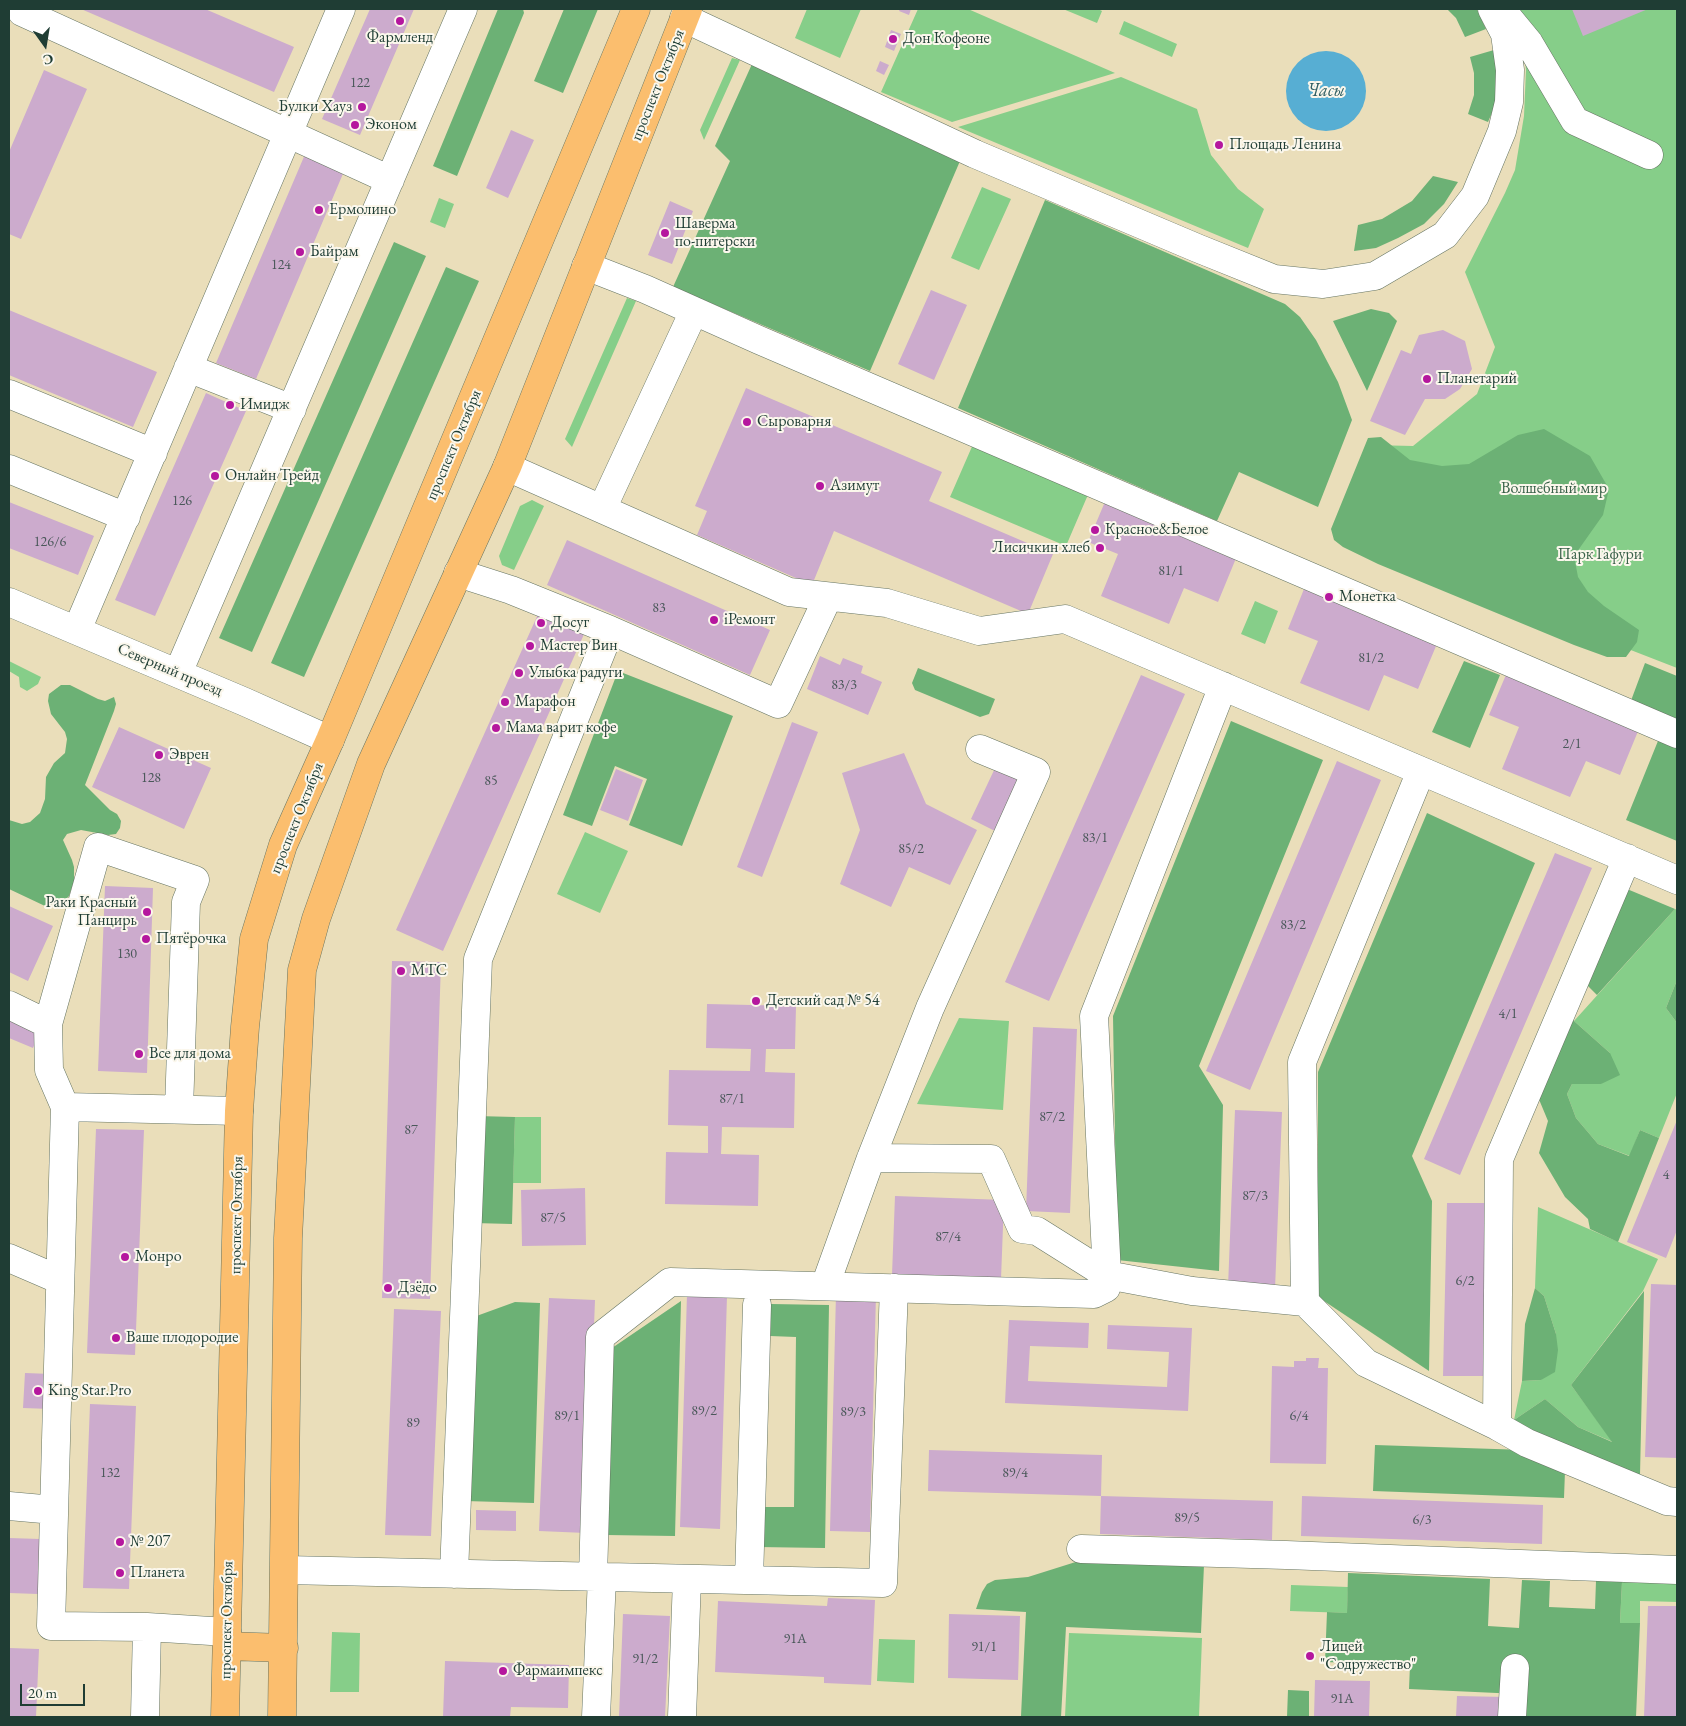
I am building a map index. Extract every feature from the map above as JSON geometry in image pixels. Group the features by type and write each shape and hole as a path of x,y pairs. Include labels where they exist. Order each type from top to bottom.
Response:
{"main road":[{"name":"проспект Октября","path":"225,1717 239,1111 254,939 283,845 330,740 636,9"},
{"name":"проспект Октября","path":"282,1717 288,1238 302,970 316,919 370,764 507,467 686,13"},
{"path":"227,1639 284,1648"}],"street":[{"path":"77,630 341,9"},
{"path":"178,673 463,9"},
{"path":"686,13 975,154 1274,279 1323,284 1375,276 1445,235 1475,196 1502,131 1509,102 1510,70 1505,34 1492,9"},
{"path":"1501,9 1529,43 1575,121 1649,155"},
{"path":"19,16 390,180"},
{"path":"586,266 641,287 1677,734"},
{"path":"602,509 694,311"},
{"path":"188,368 292,409"},
{"path":"9,394 152,453"},
{"path":"507,467 789,592 886,603 979,631 1065,619 1677,880"},
{"path":"9,469 126,517"},
{"path":"458,573 511,590 610,630 778,704 828,597"},
{"name":"Северный проезд","path":"9,602 178,673 330,740"},
{"path":"454,1574 478,959 610,630"},
{"path":"596,1717 600,1337 670,1282 1094,1294 1106,1288 1107,1274 1094,1016 1223,686"},
{"path":"825,1286 871,1158 930,1008 1036,772 980,749"},
{"path":"1304,1302 1302,1062 1421,771"},
{"path":"179,1109 186,902 195,880 98,846 48,1024 49,1070 64,1107 51,1626 148,1627 227,1639"},
{"path":"1497,1426 1499,1160 1627,858"},
{"path":"9,1005 48,1024"},
{"path":"64,1107 239,1111"},
{"path":"871,1158 990,1158 1022,1230 1037,1232 1107,1274 1192,1291 1304,1302 1366,1363 1497,1426 1527,1443 1667,1501 1677,1502"},
{"path":"9,1258 60,1280"},
{"path":"285,1570 883,1583 894,1288"},
{"path":"749,1580 757,1305"},
{"path":"9,1506 54,1510"},
{"path":"1081,1549 1286,1554 1677,1570"},
{"path":"682,1717 687,1579"},
{"path":"145,1717 148,1627"},
{"path":"1512,1717 1515,1668"}],"green space":[{"path":"498,9 523,9 524,13 457,176 433,166"},
{"path":"564,9 598,9 563,93 534,81"},
{"path":"807,9 861,9 840,58 795,38"},
{"path":"918,9 968,9 1115,73 952,122 881,92"},
{"path":"1063,9 1098,9 1102,11 1097,23"},
{"path":"1447,9 1477,9 1486,29 1465,37 1456,18"},
{"name":"Волшебный мир","path":"1519,9 1677,9 1677,668 1340,537 1371,445 1413,446 1477,394 1495,347 1465,272 1515,170 1524,116 1526,70"},
{"path":"1124,21 1177,44 1172,57 1119,34"},
{"path":"1494,50 1499,73 1497,101 1488,122 1468,114 1474,95 1474,73 1470,57"},
{"path":"732,58 740,60 704,140 700,130"},
{"path":"752,64 960,161 870,371 673,287 730,161 715,146"},
{"path":"1121,77 1197,109 1211,155 1238,189 1264,209 1248,248 958,127"},
{"path":"1433,176 1458,182 1444,204 1424,224 1376,248 1354,251 1358,225 1382,219 1412,201"},
{"path":"982,187 1011,199 979,270 951,258"},
{"path":"439,198 454,204 445,228 430,222"},
{"path":"1045,200 1285,304 1300,317 1316,340 1338,382 1352,420 1318,507 1239,472 1217,521 958,408"},
{"path":"394,242 426,256 252,652 219,638"},
{"path":"446,267 479,281 304,677 271,663"},
{"path":"627,298 636,301 572,447 565,439"},
{"path":"1371,309 1389,313 1397,321 1367,391 1333,321"},
{"path":"1544,429 1590,456 1609,489 1603,515 1574,556 1578,577 1588,592 1604,606 1639,630 1637,642 1626,657 1607,657 1574,645 1378,564 1343,547 1334,540 1331,529 1368,438 1381,437 1410,460 1442,466 1469,464 1518,435"},
{"path":"974,442 1090,490 1066,546 950,497"},
{"path":"532,500 544,506 514,570 502,565 499,556 520,506"},
{"path":"1255,601 1278,611 1265,644 1241,634"},
{"path":"9,661 41,677 38,684 27,691 20,687 19,677 9,671"},
{"path":"1464,661 1500,675 1470,748 1432,732"},
{"path":"1645,663 1677,676 1677,726 1629,706"},
{"path":"918,668 995,699 989,714 980,717 915,690 912,683"},
{"path":"618,671 733,716 682,846 629,825 647,779 615,766 592,826 563,815"},
{"path":"61,685 70,685 105,701 114,697 116,704 114,711 85,785 110,810 117,814 121,821 120,828 116,834 108,835 81,830 67,834 63,840 74,867 74,881 69,896 64,901 45,906 9,889 9,820 22,824 30,822 40,813 45,799 46,777 54,763 65,753 67,739 65,732 51,714 48,701 49,694"},
{"path":"1231,721 1323,760 1199,1066 1223,1105 1219,1271 1117,1260 1113,1016"},
{"path":"1660,736 1677,743 1677,841 1626,820"},
{"path":"1427,813 1535,863 1412,1156 1432,1201 1429,1371 1318,1297 1318,1072"},
{"path":"585,832 628,851 600,913 557,894"},
{"path":"1627,889 1675,909 1597,995 1587,985"},
{"path":"1675,909 1677,910 1677,980 1666,1008 1677,1023 1677,1093 1659,1138 1640,1130 1630,1156 1598,1144 1576,1118 1567,1094 1572,1084 1601,1084 1610,1053 1574,1021"},
{"path":"1677,980 1677,1023 1666,1008"},
{"path":"1572,1017 1574,1021 1610,1053 1620,1075 1601,1084 1572,1084 1567,1094 1576,1118 1598,1144 1629,1156 1640,1130 1659,1138 1618,1242 1590,1229 1588,1219 1565,1197 1539,1153 1548,1121 1538,1097"},
{"path":"959,1018 1009,1021 1003,1110 917,1104"},
{"path":"476,1116 515,1117 512,1224 473,1223"},
{"path":"515,1117 541,1117 541,1183 513,1183"},
{"path":"1538,1207 1658,1259 1643,1291 1571,1385 1613,1442 1578,1427 1545,1399 1514,1420 1522,1381 1541,1380 1556,1334 1544,1296 1535,1288"},
{"path":"1535,1288 1544,1296 1556,1334 1558,1350 1555,1372 1541,1380 1522,1381 1525,1324"},
{"path":"1644,1291 1640,1475 1529,1441 1514,1420 1545,1399 1578,1427 1612,1442 1571,1385"},
{"path":"681,1301 675,1536 606,1535 612,1348"},
{"path":"515,1302 540,1303 534,1503 465,1501 471,1318"},
{"path":"771,1304 829,1305 825,1548 758,1547 759,1507 794,1507 796,1337 770,1336"},
{"path":"1375,1445 1525,1450 1565,1471 1564,1498 1373,1491"},
{"path":"1082,1560 1204,1565 1201,1633 1066,1627 1061,1717 1021,1716 1026,1612 976,1609 982,1592 987,1584 995,1580 1028,1577"},
{"path":"1348,1573 1490,1579 1488,1626 1519,1628 1522,1580 1550,1581 1549,1607 1595,1609 1596,1581 1622,1582 1620,1623 1640,1623 1636,1717 1519,1717 1519,1694 1409,1689 1410,1665 1325,1662 1327,1612 1347,1613"},
{"path":"1677,1579 1677,1602 1640,1601 1640,1623 1620,1623 1622,1582"},
{"path":"1291,1585 1348,1587 1347,1613 1290,1611"},
{"path":"332,1632 360,1633 359,1692 330,1692"},
{"path":"1069,1633 1202,1638 1199,1717 1065,1717"},
{"path":"879,1639 915,1640 914,1683 877,1681"},
{"path":"1288,1690 1309,1691 1309,1717 1287,1717"}],"water":[{"name":"Часы","path":"1326,51 1341,54 1354,63 1363,76 1366,91 1363,106 1354,119 1341,128 1326,131 1311,128 1298,119 1289,106 1286,91 1289,76 1298,63 1311,54"}],"building":[{"path":"81,9 205,9 294,47 274,92"},
{"path":"370,9 414,9 360,135 322,119"},
{"path":"900,9 911,9 909,15 899,11"},
{"path":"1572,9 1648,9 1583,36"},
{"path":"891,30 901,34 894,51 885,47"},
{"path":"880,61 889,65 884,75 876,71"},
{"path":"44,70 87,89 21,239 9,234 9,152"},
{"path":"511,130 534,140 508,198 486,188"},
{"path":"306,152 345,169 256,379 216,363"},
{"path":"670,201 693,211 672,264 648,255"},
{"path":"931,290 967,305 934,380 898,364"},
{"path":"9,310 157,372 133,427 9,375"},
{"name":"Планетарий","path":"1443,330 1465,341 1472,369 1460,389 1445,399 1425,399 1405,435 1370,421 1401,350 1411,354 1419,335"},
{"name":"Азимут","path":"746,388 942,472 929,501 1053,554 1028,614 834,531 812,585 697,535 707,511 695,506"},
{"path":"206,393 246,411 155,616 115,600"},
{"path":"1107,497 1239,551 1218,602 1184,588 1169,624 1101,596 1118,554 1088,542"},
{"path":"9,502 94,536 78,575 9,548"},
{"path":"567,540 770,630 750,675 547,585"},
{"path":"1306,584 1439,639 1418,689 1384,675 1369,711 1300,683 1318,641 1288,629"},
{"path":"539,612 585,632 443,951 396,930"},
{"path":"820,656 840,665 843,658 863,666 861,673 882,682 868,715 807,689"},
{"path":"1508,670 1641,724 1620,775 1586,761 1570,797 1502,769 1519,727 1489,715"},
{"path":"1141,675 1185,694 1049,1001 1005,982"},
{"path":"792,722 818,732 762,877 737,867"},
{"path":"119,727 211,768 184,829 92,787"},
{"path":"904,753 926,804 977,830 950,885 909,867 891,907 840,884 860,830 842,773"},
{"path":"1337,761 1381,780 1250,1090 1206,1071"},
{"path":"996,766 1020,778 995,831 971,819"},
{"path":"616,769 643,780 628,821 600,810"},
{"path":"1555,853 1592,868 1460,1175 1424,1159"},
{"path":"105,886 153,888 147,1073 98,1071"},
{"path":"9,906 53,926 28,981 9,972"},
{"path":"392,961 441,962 430,1299 382,1298"},
{"path":"707,1004 796,1006 795,1049 766,1049 765,1072 795,1073 794,1128 722,1127 721,1154 759,1155 758,1206 665,1204 666,1152 708,1153 708,1126 668,1125 669,1070 750,1071 751,1049 706,1048"},
{"path":"9,1015 41,1029 33,1048 9,1038"},
{"path":"1033,1027 1077,1029 1070,1213 1026,1211"},
{"path":"1235,1110 1282,1112 1275,1289 1228,1287"},
{"path":"1677,1120 1677,1230 1666,1258 1627,1242"},
{"path":"96,1129 144,1130 135,1355 87,1353"},
{"path":"585,1188 586,1245 522,1246 521,1190"},
{"path":"895,1196 1004,1200 1001,1279 892,1275"},
{"path":"1447,1203 1486,1203 1483,1376 1443,1376"},
{"path":"1651,1284 1677,1285 1677,1458 1645,1457"},
{"path":"687,1294 727,1296 720,1529 680,1527"},
{"path":"836,1294 876,1294 870,1532 830,1531"},
{"path":"549,1298 595,1300 586,1533 539,1531"},
{"path":"394,1309 441,1311 431,1536 385,1535"},
{"path":"1009,1320 1089,1323 1088,1348 1030,1346 1028,1381 1167,1387 1169,1352 1107,1349 1108,1325 1192,1328 1188,1411 1005,1403"},
{"path":"1306,1358 1319,1358 1318,1368 1328,1368 1326,1464 1270,1463 1272,1366 1294,1367 1294,1361 1306,1361"},
{"path":"25,1373 51,1374 50,1409 23,1408"},
{"path":"90,1404 136,1406 129,1589 83,1588"},
{"path":"929,1450 1102,1455 1101,1496 928,1491"},
{"path":"1101,1496 1273,1501 1272,1540 1100,1534"},
{"path":"1302,1496 1543,1505 1542,1544 1301,1536"},
{"path":"476,1510 516,1511 516,1531 476,1530"},
{"path":"9,1538 40,1539 38,1594 9,1593"},
{"path":"828,1598 875,1600 871,1685 824,1683 824,1677 715,1672 718,1601 827,1606"},
{"path":"1648,1606 1677,1606 1677,1717 1644,1717"},
{"path":"623,1614 670,1616 665,1717 619,1717"},
{"path":"949,1614 1020,1616 1018,1680 948,1678"},
{"path":"9,1648 39,1649 36,1717 9,1717"},
{"path":"445,1661 569,1665 568,1708 511,1707 510,1717 443,1717"},
{"name":"Лицей \"Содружество\"","path":"1315,1680 1370,1681 1369,1717 1314,1717"},
{"name":"Лицей \"Содружество\"","path":"1457,1696 1506,1697 1505,1717 1456,1717"}],"place":[{"name":"Фармленд","path":"400,21"},
{"name":"Дон Кофеоне","path":"893,39"},
{"name":"Булки Хауз","path":"362,107"},
{"name":"Эконом","path":"355,125"},
{"name":"Площадь Ленина","path":"1219,145"},
{"name":"Ермолино","path":"319,210"},
{"name":"Шаверма по-питерски","path":"665,233"},
{"name":"Байрам","path":"300,252"},
{"name":"Планетарий","path":"1427,379"},
{"name":"Имидж","path":"230,405"},
{"name":"Сыроварня","path":"747,422"},
{"name":"Онлайн Трейд","path":"215,476"},
{"name":"Азимут","path":"820,486"},
{"name":"Красное&Белое","path":"1095,530"},
{"name":"Лисичкин хлеб","path":"1100,548"},
{"name":"Монетка","path":"1329,597"},
{"name":"iРемонт","path":"714,620"},
{"name":"Досуг","path":"541,623"},
{"name":"Мастер Вин","path":"530,646"},
{"name":"Улыбка радуги","path":"519,673"},
{"name":"Марафон","path":"505,702"},
{"name":"Мама варит кофе","path":"496,728"},
{"name":"Эврен","path":"159,755"},
{"name":"Раки Красный Панцирь","path":"147,912"},
{"name":"Пятёрочка","path":"146,939"},
{"name":"МТС","path":"401,971"},
{"name":"Детский сад № 54","path":"756,1001"},
{"name":"Все для дома","path":"139,1054"},
{"name":"Монро","path":"125,1257"},
{"name":"Дзёдо","path":"388,1288"},
{"name":"Ваше плодородие","path":"116,1338"},
{"name":"King Star.Pro","path":"38,1391"},
{"name":"№ 207","path":"120,1542"},
{"name":"Планета","path":"120,1573"},
{"name":"Лицей \"Содружество\"","path":"1310,1656"},
{"name":"Фармаимпекс","path":"503,1671"}],"park label":[{"name":"Парк Гафури","path":"1600,555"}]}
